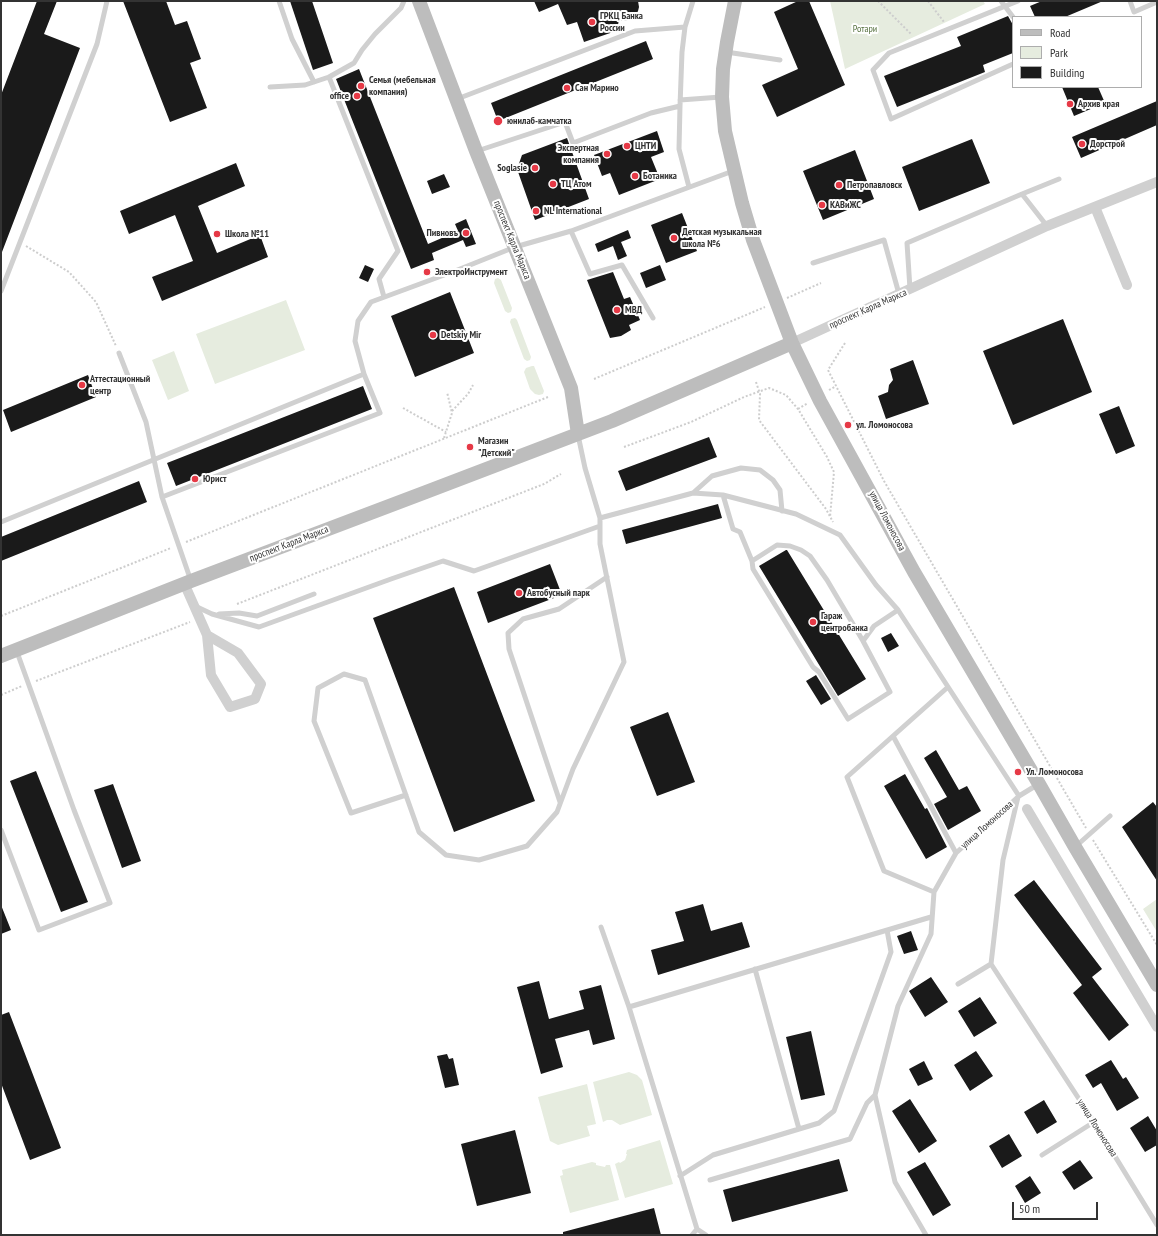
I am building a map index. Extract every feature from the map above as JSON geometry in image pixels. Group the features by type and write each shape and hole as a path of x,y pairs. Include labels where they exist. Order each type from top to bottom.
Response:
{"main road":[{"path":"411,1 437,48"},
{"path":"419,1 437,48"},
{"name":"улица Ломоносова","path":"735,1 725,52 722,97 724,125 733,171 753,240 792,343 820,401 914,572 1157,985"},
{"name":"проспект Карла Маркса","path":"437,48 476,151 571,388 578,434"},
{"name":"проспект Карла Маркса","path":"1,656 17,651 188,582 619,418 792,343"}],"street":[{"name":"проспект Карла Маркса","path":"792,343 1047,226 1157,182"},
{"path":"1095,207 1127,285"},
{"path":"188,582 194,605 207,635 211,675 230,706 255,700 261,684 238,653 207,635"},
{"path":"1027,809 1157,1027"}],"lane":[{"path":"1,291 97,44 108,1"},
{"path":"279,1 292,38 314,82"},
{"path":"270,87 305,85 329,77 354,63 375,34 401,8 404,1"},
{"path":"689,187 680,149 680,100 682,52 685,27 693,1"},
{"path":"1001,1 1012,16"},
{"path":"1012,64 891,119 873,70 889,53 1018,1"},
{"path":"1130,1 1134,12 1157,2"},
{"path":"457,99 635,31 685,27"},
{"path":"725,52 780,60"},
{"path":"329,77 398,252 379,279 384,297"},
{"path":"680,100 722,97"},
{"path":"476,151 565,122 573,143 651,114 680,106"},
{"path":"162,497 380,413 364,374 355,341 358,321 371,302 515,247 571,231 733,171"},
{"path":"910,290 907,243 1059,179"},
{"path":"1022,194 1047,226"},
{"path":"571,231 590,274 622,265 653,318"},
{"path":"813,262 884,240 899,294"},
{"path":"119,354 146,422 162,497 179,545 188,582"},
{"path":"1,522 364,374"},
{"path":"406,796 351,813 314,721 318,688 344,674 365,680 419,832 446,854 479,860 527,846 557,812 573,769 624,662 600,544 600,518 585,468 578,434"},
{"path":"693,493 712,476 742,468 760,470 774,480 780,490 782,510"},
{"path":"600,518 693,493 723,494 796,514 840,535 876,585 898,610 1018,796 1039,784"},
{"path":"723,494 733,529 740,532 752,561 753,570 813,667 819,672 848,719 890,692 863,641 827,580 810,556 801,550 790,546 777,545 752,561"},
{"path":"194,605 212,614 259,627 443,561 474,571 600,526"},
{"path":"560,802 509,649 508,633 523,619 559,609 607,577"},
{"path":"212,614 239,613 257,616 314,594"},
{"path":"863,641 874,626 898,610"},
{"path":"1,830 39,930 110,904 74,810 17,651"},
{"path":"934,892 884,871 847,777 948,687"},
{"path":"893,736 956,853"},
{"name":"улица Ломоносова","path":"926,1235 895,1182 875,1095 898,1006 931,934 934,892 956,853 1018,796"},
{"name":"улица Ломоносова","path":"1018,796 1003,860 991,964 1094,1122 1157,1225"},
{"path":"1075,847 1110,816"},
{"path":"629,1007 931,918"},
{"path":"601,927 629,1007 696,1230 706,1235"},
{"path":"680,1176 713,1155 820,1123 834,1111 891,952 887,930"},
{"path":"958,984 991,964"},
{"path":"755,969 799,1129"},
{"path":"710,1180 850,1139 867,1104 875,1095"},
{"path":"1042,1155 1094,1122"},
{"path":"692,1235 696,1230"}],"path":[{"path":"878,1 918,42"},
{"path":"928,1 945,24"},
{"path":"20,242 69,272 96,302 119,354"},
{"path":"594,379 821,283"},
{"path":"845,343 828,370 884,481 1089,834 1157,945"},
{"path":"756,382 759,392 760,420 826,509 840,535"},
{"path":"444,439 452,412 468,394 473,385"},
{"path":"624,447 691,422 744,397 769,388 786,395 798,408 827,457 834,472 830,517"},
{"path":"447,392 452,412"},
{"path":"1,616 548,397"},
{"path":"403,408 446,432"},
{"path":"234,605 544,484 561,474"},
{"path":"1,695 29,683 200,619"}],"green space":[{"name":"Ротари","path":"830,1 983,1 985,4 845,69"},
{"path":"498,278 501,280 512,308 511,312 508,313 505,311 494,283 495,279"},
{"path":"286,300 305,350 215,384 196,334"},
{"path":"515,318 531,357 530,360 527,361 524,359 510,322 511,319"},
{"path":"174,351 189,391 168,400 152,360"},
{"path":"534,366 544,391 543,394 535,394 530,389 524,372 526,368"},
{"path":"1157,899 1157,932 1143,909"},
{"path":"629,1072 637,1075 642,1080 652,1115 620,1125 612,1120 603,1122 593,1082"},
{"path":"587,1084 596,1124 587,1126 590,1136 558,1145 550,1141 538,1097"},
{"path":"660,1140 673,1184 625,1198 615,1164 625,1160 627,1150"},
{"path":"592,1162 596,1163 596,1165 605,1167 606,1165 610,1165 619,1200 570,1213 560,1176 563,1175 562,1170"}],"building":[{"path":"37,1 57,1 44,34 80,48 2,252 1,95"},
{"path":"123,1 166,1 175,25 187,21 201,59 190,63 207,108 170,122"},
{"path":"290,1 312,1 333,63 313,70"},
{"name":"ГРКЦ Банка России","path":"534,1 638,1 639,7 635,17 630,20 619,21 616,31 584,42 577,22 567,25 558,4 539,12"},
{"path":"798,1 809,1 845,85 777,117 762,85 798,69 774,12"},
{"path":"1042,1 1103,1 1067,16 1035,16 1030,6"},
{"path":"1008,16 1012,23 1012,53 983,65 985,72 897,107 884,76 961,46 957,37"},
{"path":"646,41 653,59 498,121 491,103"},
{"path":"359,69 428,244 458,231 455,224 466,219 476,244 466,247 463,240 432,253 434,260 411,269 336,79"},
{"path":"1062,88 1098,88 1105,103 1074,116"},
{"path":"1157,101 1157,125 1081,158 1072,137"},
{"path":"657,131 664,152 651,157 660,179 619,195 610,173 602,176 594,155"},
{"name":"ТЦ Атом","path":"567,138 589,199 535,220 517,169 522,155"},
{"path":"972,139 990,183 919,211 902,167"},
{"name":"Петропавловск","path":"855,150 874,199 823,220 803,171"},
{"path":"236,163 245,186 198,206 217,253 260,235 268,257 162,301 152,277 193,261 175,215 129,234 120,211"},
{"path":"444,174 450,187 432,194 427,181"},
{"name":"Детская музыкальная школа №6","path":"682,213 697,251 666,263 651,225"},
{"path":"628,230 631,238 621,242 627,256 618,260 613,246 598,252 595,244"},
{"path":"365,265 374,269 368,282 359,278"},
{"path":"660,265 666,280 646,288 640,273"},
{"name":"МВД","path":"613,272 624,299 630,297 640,320 629,325 631,330 621,336 610,338 587,280"},
{"name":"Detskiy Mir","path":"450,292 474,353 415,377 391,316"},
{"path":"1063,319 1092,392 1013,425 983,351"},
{"path":"913,360 929,404 886,419 878,396 888,392 889,385 893,380 890,369"},
{"path":"88,375 96,397 11,432 3,410"},
{"path":"363,386 372,409 176,486 167,463"},
{"path":"1119,406 1135,446 1116,454 1099,414"},
{"path":"709,437 717,457 626,491 618,471"},
{"path":"139,481 147,502 1,561 1,537"},
{"path":"718,504 722,518 626,544 622,530"},
{"name":"Гараж центробанка","path":"786,550 866,679 838,696 759,566"},
{"name":"Автобусный парк","path":"550,564 562,595 488,623 477,592"},
{"path":"454,587 535,801 454,832 373,618"},
{"path":"891,633 899,646 888,652 881,638"},
{"path":"816,675 831,699 821,705 806,681"},
{"path":"668,712 695,782 657,796 630,727"},
{"path":"936,750 959,790 967,786 981,811 948,830 934,804 947,797 924,758"},
{"path":"36,771 88,902 61,912 10,781"},
{"path":"905,774 925,809 927,808 947,847 926,859 884,786"},
{"path":"113,784 141,861 122,868 94,790"},
{"path":"1153,802 1157,807 1157,881 1122,827"},
{"path":"1034,880 1102,969 1092,977 1129,1025 1109,1041 1073,993 1082,985 1014,895"},
{"path":"703,904 711,931 742,922 750,947 658,975 651,950 684,941 675,912"},
{"path":"1,905 11,930 1,934"},
{"path":"911,931 918,950 904,954 897,936"},
{"path":"931,977 948,1002 925,1017 909,991"},
{"path":"539,981 549,1019 584,1009 579,991 601,985 615,1039 593,1045 589,1030 555,1039 563,1067 541,1074 517,987"},
{"path":"980,997 997,1023 974,1037 958,1011"},
{"path":"9,1012 61,1148 30,1160 1,1083 1,1015"},
{"path":"811,1031 825,1095 801,1100 786,1037"},
{"path":"976,1051 993,1076 970,1091 954,1065"},
{"path":"447,1054 449,1059 453,1058 459,1085 445,1088 437,1056"},
{"path":"1111,1060 1123,1079 1126,1077 1139,1098 1117,1111 1101,1083 1093,1088 1085,1075"},
{"path":"924,1061 933,1079 918,1086 909,1069"},
{"path":"910,1099 937,1141 919,1153 892,1111"},
{"path":"1044,1100 1057,1122 1037,1134 1024,1112"},
{"path":"1148,1116 1157,1131 1157,1145 1145,1152 1130,1128"},
{"path":"515,1130 531,1193 477,1206 461,1144"},
{"path":"1009,1134 1022,1156 1002,1168 989,1146"},
{"path":"839,1159 848,1191 732,1222 723,1190"},
{"path":"1080,1160 1093,1178 1074,1190 1062,1172"},
{"path":"925,1162 951,1205 933,1216 907,1172"},
{"path":"1030,1176 1041,1193 1025,1203 1015,1186"},
{"path":"654,1208 661,1235 563,1235 563,1232"}],"place":[{"name":"ГРКЦ Банка России","path":"592,22"},
{"name":"Семья (мебельная компания)","path":"361,86"},
{"name":"Сан Марино","path":"567,88"},
{"name":"office","path":"357,96"},
{"name":"Архив края","path":"1070,104"},
{"name":"юнилаб-камчатка","path":"498,121"},
{"name":"Дорстрой","path":"1082,144"},
{"name":"ЦНТИ","path":"627,146"},
{"name":"Экспертная компания","path":"607,154"},
{"name":"Soglasie","path":"535,168"},
{"name":"Ботаника","path":"635,176"},
{"name":"ТЦ Атом","path":"553,184"},
{"name":"Петропавловск","path":"839,185"},
{"name":"КАВиЖС","path":"822,205"},
{"name":"NL International","path":"536,211"},
{"name":"Пивновъ","path":"466,233"},
{"name":"Школа №11","path":"217,234"},
{"name":"Детская музыкальная школа №6","path":"674,238"},
{"name":"ЭлектроИнструмент","path":"427,272"},
{"name":"МВД","path":"617,310"},
{"name":"Detskiy Mir","path":"433,335"},
{"name":"Аттестационный центр","path":"82,385"},
{"name":"ул. Ломоносова","path":"848,425"},
{"name":"Магазин \"Детский\"","path":"470,447"},
{"name":"Юрист","path":"195,479"},
{"name":"Автобусный парк","path":"519,593"},
{"name":"Гараж центробанка","path":"813,622"},
{"name":"Ул. Ломоносова","path":"1018,772"}]}
